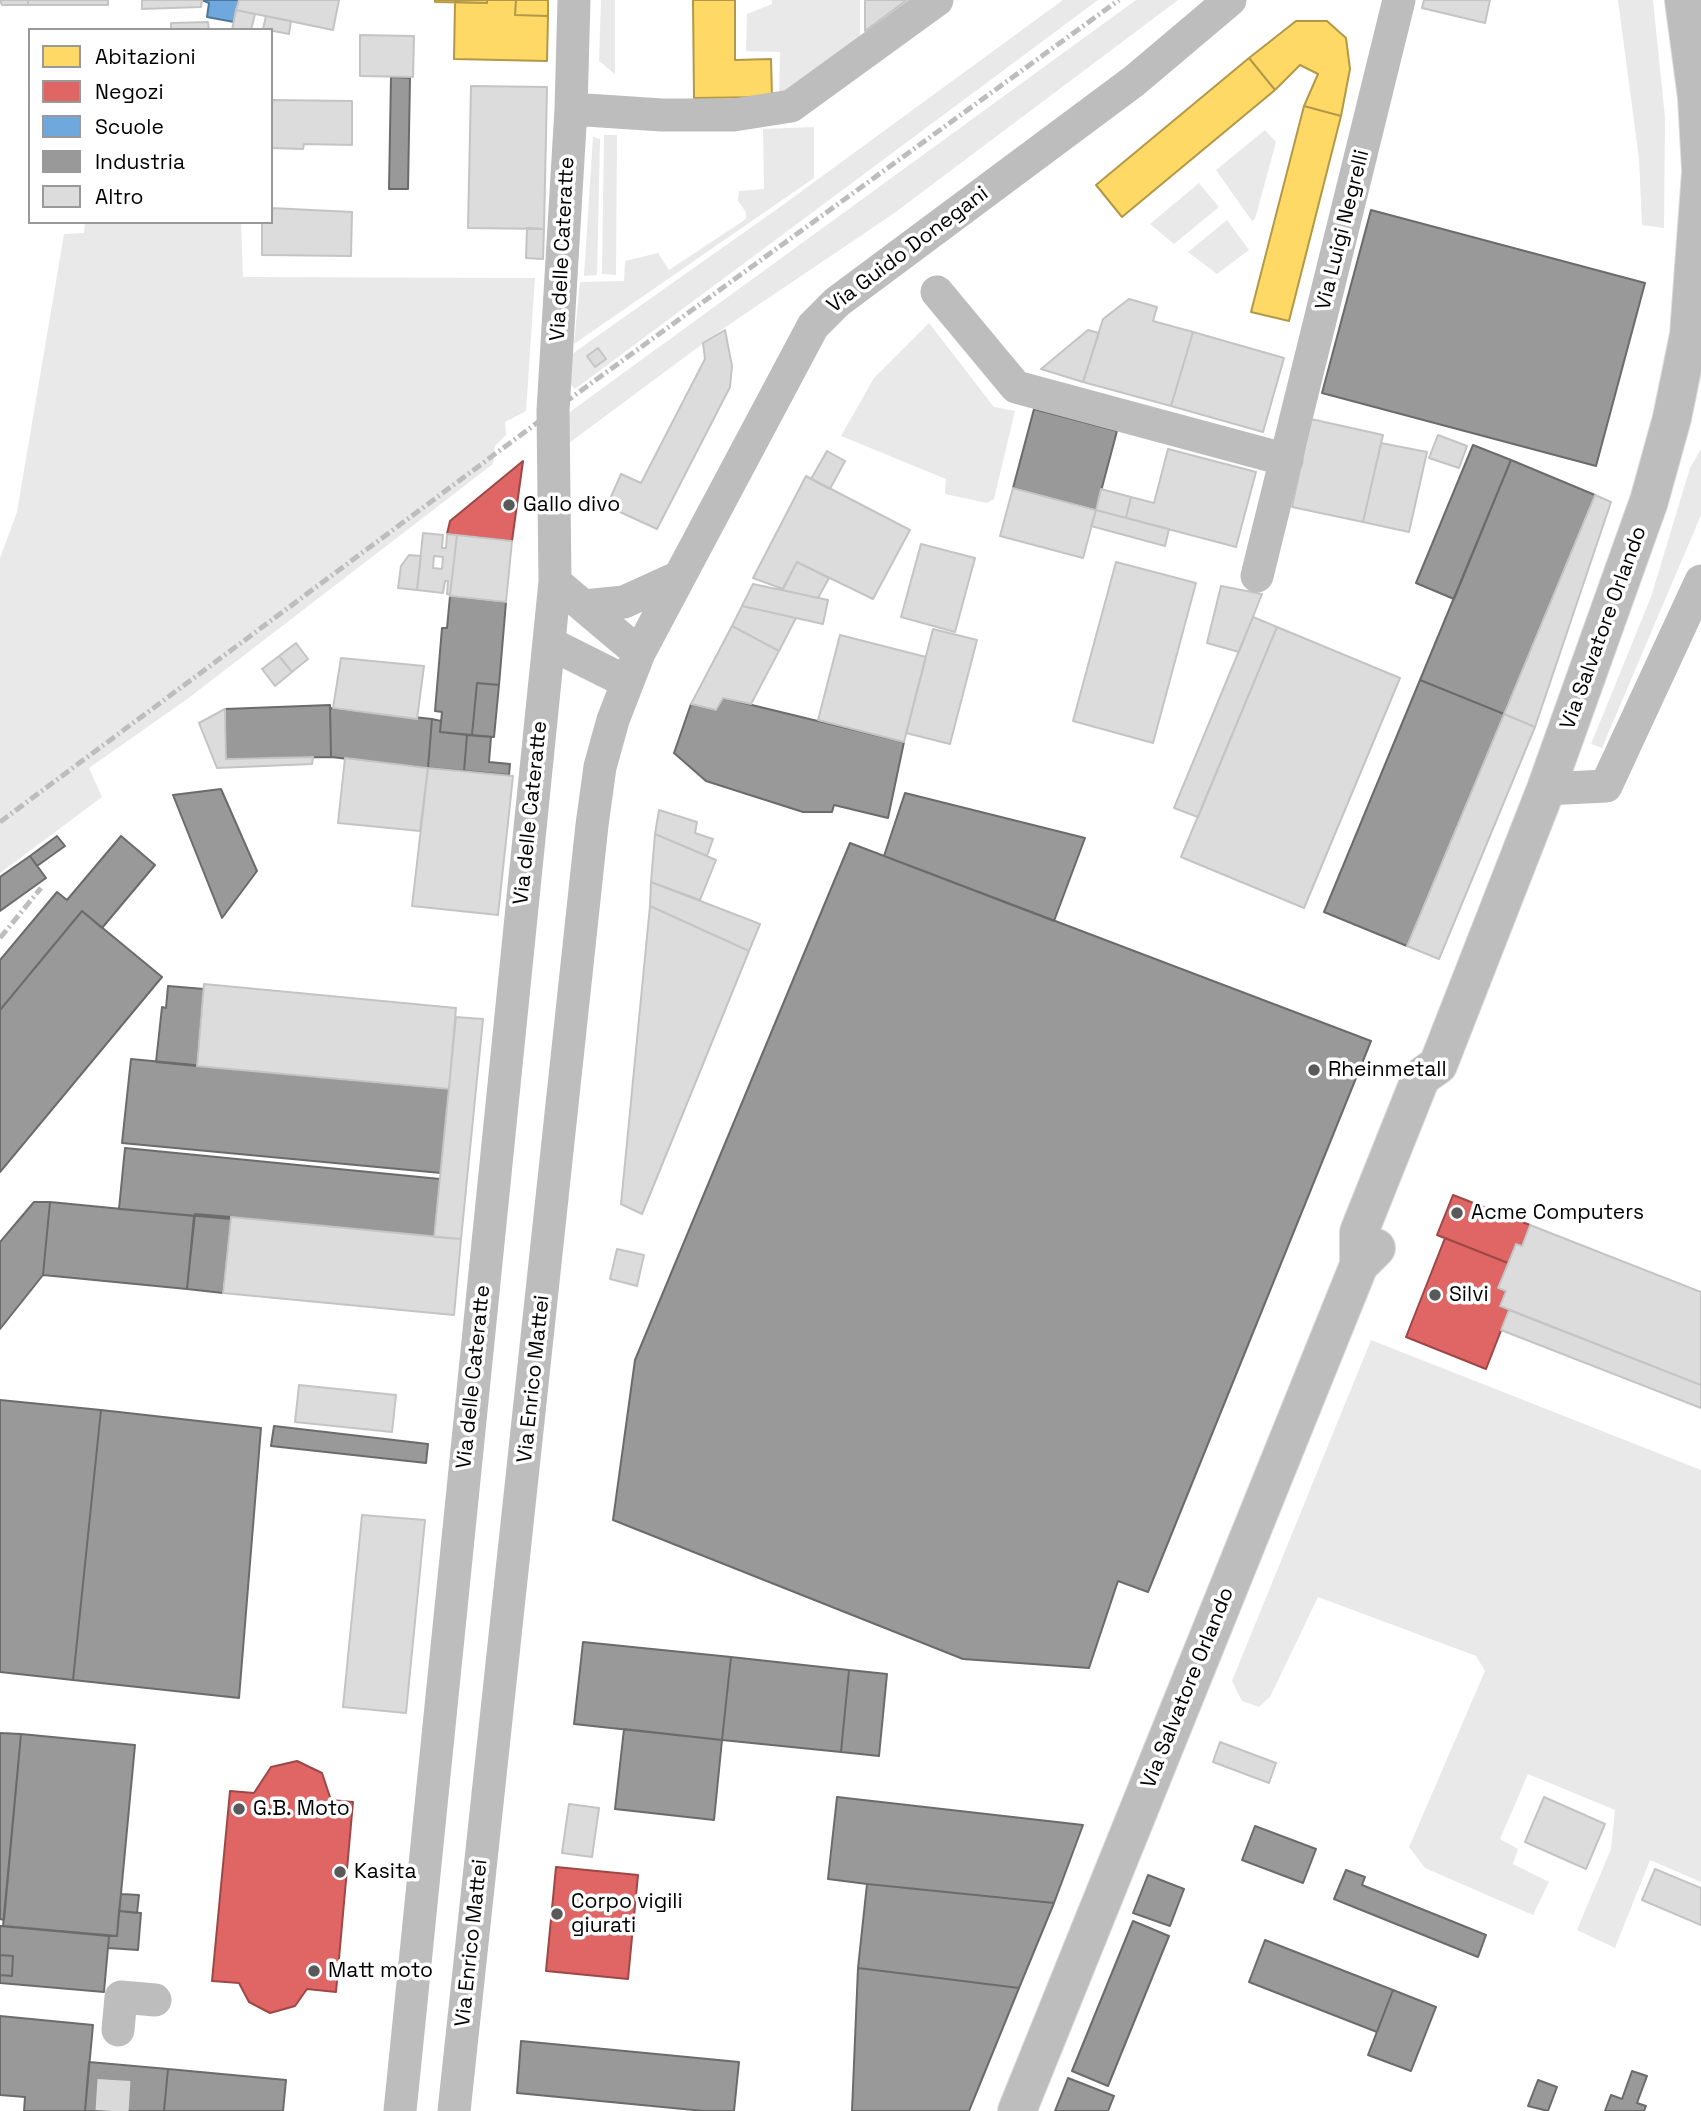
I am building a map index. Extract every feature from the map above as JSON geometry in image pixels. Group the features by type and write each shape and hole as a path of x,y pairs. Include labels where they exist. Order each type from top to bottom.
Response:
{"main road":[{"name":"Via Salvatore Orlando","path":"1017,2111 1359,1265 1382,1242 1444,1086 1438,1065 1546,789 1649,501 1672,418 1689,335 1701,171 1697,97 1684,0"}],"street":[{"name":"Via delle Cateratte","path":"400,2111 555,582 553,411 571,109 574,0"},
{"path":"571,109 663,115 734,115 791,106 937,0"},
{"name":"Via Guido Donegani","path":"633,667 807,336 824,314 1134,81 1230,0"},
{"name":"Via Luigi Negrelli","path":"1257,576 1399,0"},
{"path":"937,292 1016,387 1287,460"},
{"path":"584,606 624,602 679,577"},
{"path":"1546,789 1606,786 1701,581"},
{"path":"555,582 584,606 633,667"},
{"path":"549,643 633,667"},
{"name":"Via Enrico Mattei","path":"454,2111 594,813 600,767 633,667"},
{"path":"118,2030 121,1997 155,2000"}],"shaded area":[{"path":"601,0 615,0 615,74 599,61"},
{"path":"772,0 860,0 860,37 779,99 780,52 746,51 747,14 772,4"},
{"path":"1063,0 1098,0 575,389 571,385 572,354 780,207"},
{"path":"1136,0 1178,0 893,214 724,328 565,446 567,414"},
{"path":"1618,0 1653,0 1665,118 1664,228 1642,225 1639,159"},
{"path":"814,127 814,178 574,344 580,282 624,281 625,261 658,253 669,270 746,219 746,212 738,201 739,191 764,189 763,129"},
{"path":"1265,130 1276,142 1255,219 1252,221 1216,170"},
{"path":"604,135 617,135 616,275 602,274"},
{"path":"593,137 600,139 597,275 584,276"},
{"path":"1199,183 1219,207 1174,244 1150,224"},
{"path":"1227,220 1249,250 1217,274 1188,252"},
{"path":"85,224 241,224 243,277 535,278 526,411 505,422 506,435 495,446 493,464 186,700 89,768 102,797 0,873 0,558 17,512 64,234 84,233"},
{"path":"929,323 994,407 1015,411 994,499 987,503 945,494 946,479 841,436 874,378"},
{"path":"1701,449 1701,515 1602,748 1591,744 1651,597 1690,468"},
{"path":"1371,1340 1701,1470 1701,1882 1650,1860 1615,1948 1577,1930 1611,1849 1615,1810 1528,1774 1500,1839 1518,1849 1513,1864 1549,1882 1533,1915 1425,1868 1409,1847 1485,1671 1476,1656 1318,1597 1270,1697 1259,1707 1242,1701 1232,1681"}],"building: Abitazioni":[{"path":"487,0 487,3 435,2"},
{"path":"487,0 516,0 515,15 548,16 547,61 454,59 455,2 487,3"},
{"path":"516,0 548,0 548,16 515,15"},
{"path":"693,0 735,0 735,60 771,59 772,97 694,98"},
{"path":"1296,21 1327,21 1346,38 1350,69 1341,116 1304,106 1318,74 1300,65 1275,90 1249,58"},
{"path":"1249,58 1275,90 1122,217 1096,185"},
{"path":"1304,106 1341,116 1289,321 1251,312"}],"building: Negozi":[{"path":"523,461 512,541 447,534 450,521"},
{"path":"1453,1195 1530,1225 1522,1246 1516,1244 1508,1263 1437,1235"},
{"path":"1445,1238 1508,1263 1498,1288 1506,1291 1500,1306 1509,1310 1486,1369 1406,1337"},
{"path":"297,1761 322,1773 331,1800 353,1802 336,1992 307,1989 295,2006 270,2013 249,2002 239,1983 212,1981 230,1791 254,1793 271,1767"},
{"path":"556,1867 638,1875 628,1979 546,1971"}],"building: Scuole":[{"path":"202,0 239,0 234,22 207,17 209,3"}],"building: Industria":[{"path":"391,77 410,78 408,189 389,189"},
{"path":"1371,210 1645,283 1596,466 1322,393"},
{"path":"1034,409 1117,431 1096,510 1013,488"},
{"path":"1473,445 1511,460 1454,599 1416,583"},
{"path":"1511,460 1595,495 1504,714 1420,680"},
{"path":"450,596 506,602 499,685 477,683 472,735 440,732 442,712 435,711 442,628 447,628"},
{"path":"1420,680 1504,714 1407,946 1324,912"},
{"path":"477,683 499,685 494,737 472,735"},
{"path":"723,698 904,742 888,818 834,805 832,812 803,812 706,781 674,753 691,704 716,710"},
{"path":"330,705 331,757 226,759 225,709"},
{"path":"330,708 432,719 428,768 331,757"},
{"path":"432,719 441,721 440,732 467,735 464,771 428,768"},
{"path":"467,735 491,737 489,762 510,764 509,775 464,771"},
{"path":"221,789 257,871 222,918 173,795"},
{"path":"905,793 1085,838 1054,921 884,856"},
{"path":"57,836 65,846 37,866 30,856"},
{"path":"121,836 155,865 102,928 82,911 0,1010 0,960 57,892 67,900"},
{"path":"850,843 1371,1041 1148,1592 1118,1581 1089,1668 963,1659 613,1520 635,1360"},
{"path":"30,856 46,878 0,911 0,877"},
{"path":"82,911 162,977 0,1172 0,1010"},
{"path":"168,986 204,989 197,1066 156,1062 162,1007 166,1008"},
{"path":"131,1059 449,1089 441,1173 122,1143"},
{"path":"125,1148 440,1179 434,1237 119,1209"},
{"path":"34,1202 50,1202 43,1275 0,1329 0,1242"},
{"path":"50,1202 194,1216 187,1289 43,1275"},
{"path":"195,1214 231,1217 223,1293 187,1289"},
{"path":"0,1400 101,1410 73,1680 0,1672"},
{"path":"101,1410 261,1428 239,1698 73,1680"},
{"path":"274,1426 428,1444 426,1463 271,1446"},
{"path":"583,1642 731,1657 722,1740 574,1724"},
{"path":"731,1657 849,1670 841,1752 722,1740"},
{"path":"849,1670 887,1674 879,1756 841,1752"},
{"path":"624,1729 722,1740 714,1820 615,1809"},
{"path":"0,1733 21,1734 4,1920 0,1919"},
{"path":"21,1734 135,1745 117,1936 3,1926"},
{"path":"837,1797 1083,1825 1054,1903 867,1884 828,1879"},
{"path":"1255,1826 1316,1849 1303,1883 1242,1860"},
{"path":"1346,1870 1365,1877 1362,1885 1486,1935 1478,1957 1334,1899"},
{"path":"1148,1875 1184,1889 1170,1926 1133,1913"},
{"path":"867,1884 1054,1903 1019,1988 858,1968"},
{"path":"121,1894 139,1895 137,1913 119,1911"},
{"path":"119,1911 141,1913 138,1950 108,1948 109,1936 117,1936"},
{"path":"1133,1921 1169,1936 1108,2086 1072,2071"},
{"path":"0,1926 109,1936 104,1992 0,1983 0,1975 12,1976 13,1956 0,1955"},
{"path":"1265,1940 1393,1990 1377,2032 1249,1982"},
{"path":"0,1955 13,1956 12,1976 0,1975"},
{"path":"858,1968 1019,1988 969,2111 852,2111"},
{"path":"1393,1990 1436,2007 1411,2071 1368,2055"},
{"path":"0,2016 93,2025 85,2111 24,2111 25,2097 0,2095"},
{"path":"521,2041 739,2062 734,2111 704,2111 517,2093"},
{"path":"89,2062 168,2069 164,2111 85,2111"},
{"path":"168,2069 286,2080 283,2111 164,2111"},
{"path":"1632,2071 1647,2076 1637,2103 1646,2106 1644,2111 1605,2111 1611,2095 1622,2099"},
{"path":"1068,2078 1114,2096 1108,2111 1055,2111"},
{"path":"1538,2080 1557,2087 1548,2111 1528,2106"}],"building: Altro":[{"path":"0,0 28,0 28,5 2,5"},
{"path":"28,0 108,0 108,5 28,5"},
{"path":"142,0 202,0 201,7 142,9"},
{"path":"239,0 339,0 333,30 236,10"},
{"path":"865,0 907,0 865,31"},
{"path":"1424,0 1490,0 1485,23 1422,8"},
{"path":"236,10 255,14 252,28 232,28"},
{"path":"266,16 291,21 289,34 273,31 273,28 263,28"},
{"path":"208,22 209,28 171,28 171,23"},
{"path":"360,35 414,36 413,77 360,76"},
{"path":"471,86 547,87 544,229 468,228"},
{"path":"273,100 352,101 352,145 304,144 303,149 273,148"},
{"path":"273,208 352,212 351,256 262,255 262,224 273,224"},
{"path":"527,228 544,229 543,259 526,258"},
{"path":"1129,299 1157,307 1153,321 1193,332 1171,406 1083,382 1103,319"},
{"path":"725,330 732,366 730,387 657,529 607,506 621,474 641,483 705,359 703,343"},
{"path":"1088,330 1099,333 1083,382 1041,369"},
{"path":"1193,332 1284,358 1263,432 1171,406"},
{"path":"598,348 606,359 595,367 587,356"},
{"path":"1311,419 1383,435 1363,522 1292,507"},
{"path":"1438,435 1467,446 1459,468 1429,458"},
{"path":"1381,443 1427,452 1409,532 1363,522"},
{"path":"1168,449 1256,472 1236,547 1126,518 1131,497 1154,503"},
{"path":"827,451 845,461 830,489 811,479"},
{"path":"806,476 910,530 873,599 797,562 783,589 753,578"},
{"path":"1013,488 1096,510 1083,558 1000,536"},
{"path":"1101,489 1131,497 1126,518 1096,510"},
{"path":"1595,495 1611,502 1535,727 1504,714"},
{"path":"1096,510 1169,529 1165,546 1091,526"},
{"path":"423,533 443,535 442,548 446,548 447,534 457,535 450,595 447,594 448,581 445,581 443,593 417,590","holes":["434,556 443,557 442,569 433,568"]},
{"path":"457,535 512,541 506,602 450,596"},
{"path":"921,544 975,558 955,632 901,617"},
{"path":"409,555 421,556 417,590 398,588 401,566"},
{"path":"797,562 829,578 818,598 782,590"},
{"path":"1116,562 1196,583 1153,743 1073,721"},
{"path":"753,584 828,600 823,624 742,606"},
{"path":"1221,586 1262,594 1239,652 1207,643"},
{"path":"742,606 796,618 779,651 732,626"},
{"path":"1253,617 1277,627 1198,817 1174,808"},
{"path":"732,626 779,651 751,704 723,698 716,710 691,704"},
{"path":"1277,627 1400,678 1304,908 1181,857"},
{"path":"933,629 977,640 950,744 906,733"},
{"path":"840,635 926,657 904,742 818,720"},
{"path":"296,643 308,659 292,672 279,656"},
{"path":"279,656 292,672 275,686 262,669"},
{"path":"341,658 424,666 417,719 333,708"},
{"path":"225,709 226,759 313,757 312,764 217,768 199,723"},
{"path":"1504,714 1535,727 1439,959 1407,946"},
{"path":"345,758 428,768 420,831 338,823"},
{"path":"428,768 513,776 498,915 412,906"},
{"path":"659,810 697,822 695,833 713,839 707,856 655,834"},
{"path":"655,834 716,860 700,900 651,882"},
{"path":"651,882 760,924 749,951 650,906"},
{"path":"650,906 749,951 642,1214 621,1204"},
{"path":"204,984 456,1008 449,1089 197,1066"},
{"path":"456,1017 483,1019 461,1239 434,1237"},
{"path":"231,1217 461,1239 454,1315 223,1293"},
{"path":"1530,1225 1701,1292 1701,1385 1500,1306 1506,1291 1498,1288 1516,1244 1522,1246"},
{"path":"617,1249 644,1255 637,1286 610,1279"},
{"path":"1509,1310 1701,1385 1701,1408 1501,1330"},
{"path":"299,1385 396,1395 392,1432 295,1422"},
{"path":"362,1515 425,1520 406,1713 343,1707"},
{"path":"1220,1742 1276,1763 1269,1783 1213,1762"},
{"path":"1544,1797 1605,1824 1586,1869 1525,1842"},
{"path":"569,1804 599,1808 592,1857 562,1853"},
{"path":"1655,1869 1701,1888 1701,1925 1642,1900"}],"tunnel":[{"path":"112,2111 114,2080"}],"railway":[{"path":"0,822 553,411 1119,0"},
{"path":"0,938 41,888"}],"place":[{"name":"Gallo divo","path":"509,505"},
{"name":"Rheinmetall","path":"1314,1070"},
{"name":"Acme Computers","path":"1457,1213"},
{"name":"Silvi","path":"1435,1295"},
{"name":"G.B. Moto","path":"239,1809"},
{"name":"Kasita","path":"340,1872"},
{"name":"Corpo vigili giurati","path":"557,1914"},
{"name":"Matt moto","path":"314,1971"}]}
